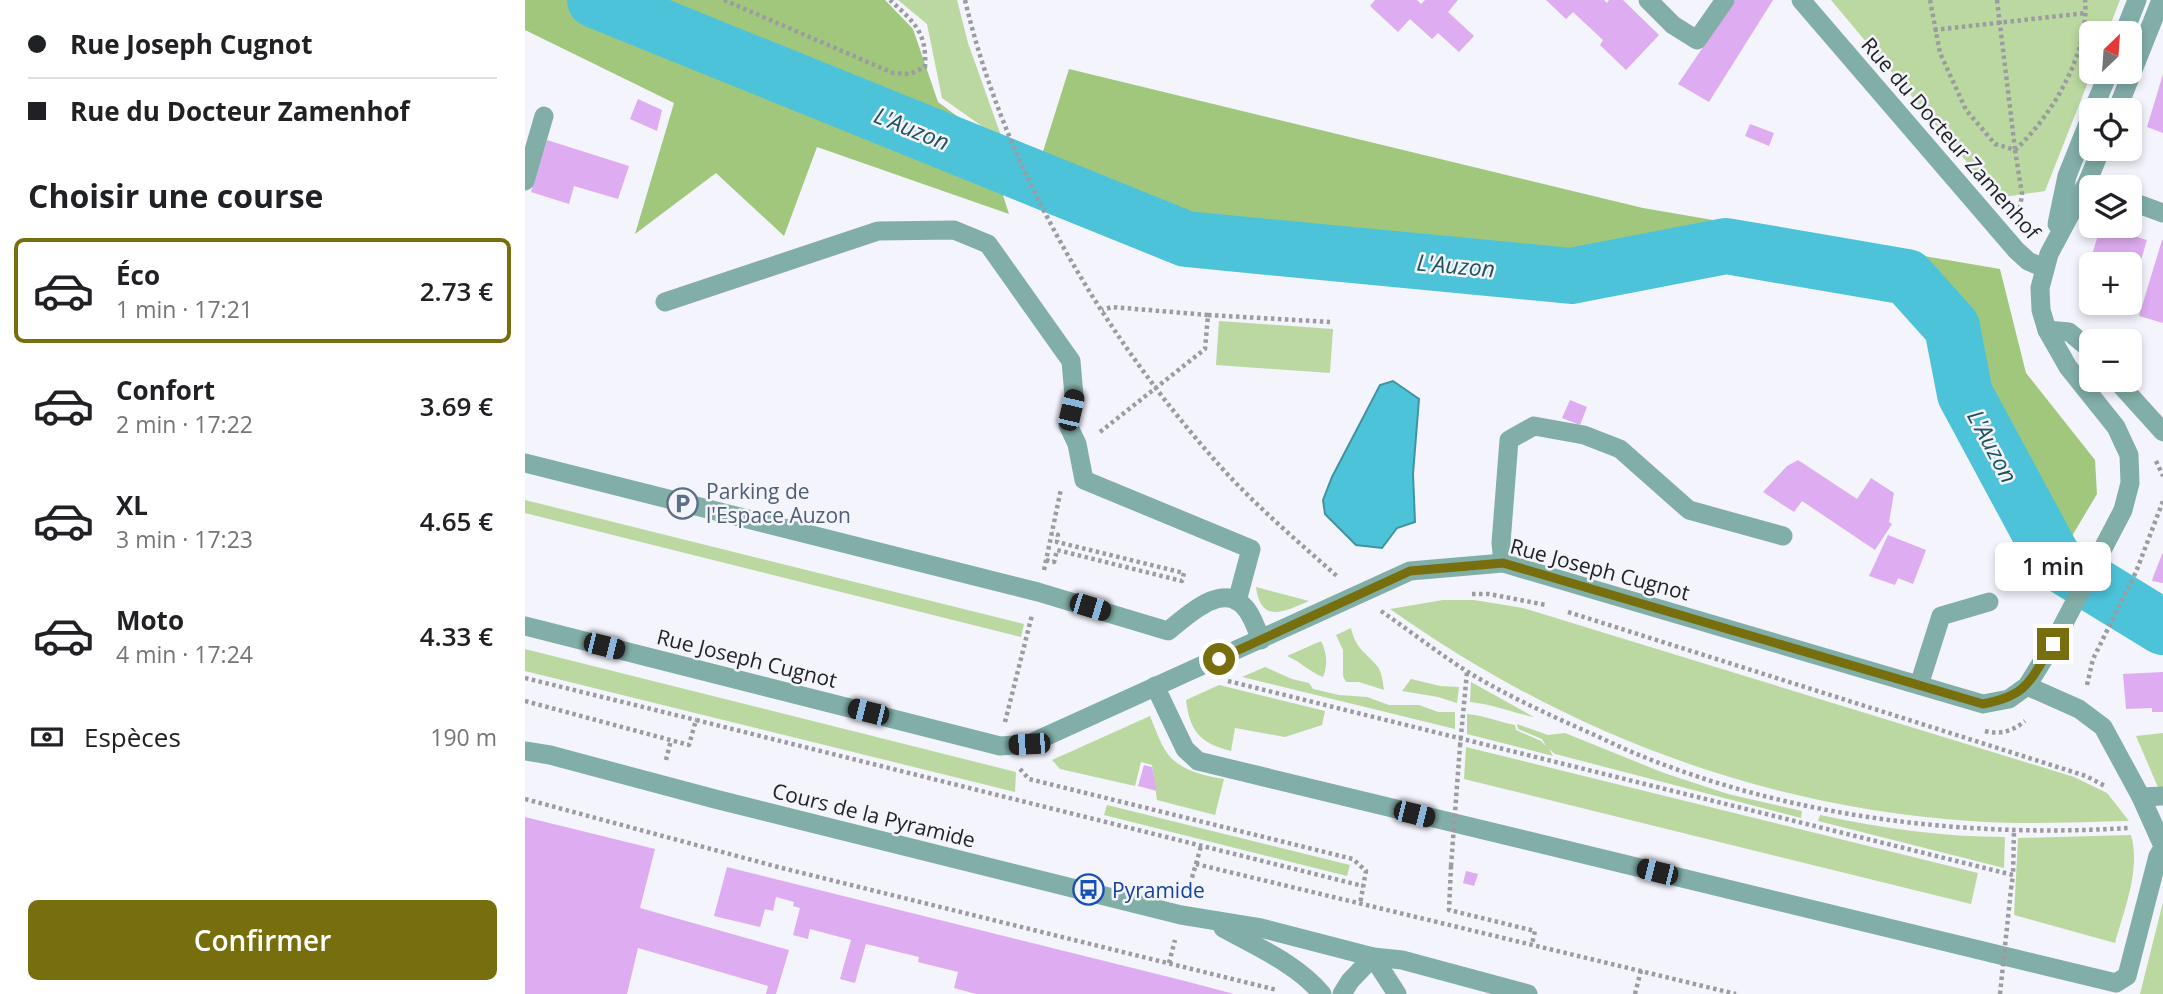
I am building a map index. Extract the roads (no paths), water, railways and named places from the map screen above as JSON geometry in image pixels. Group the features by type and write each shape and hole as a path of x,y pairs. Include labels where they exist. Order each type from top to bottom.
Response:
{"street":[{"path":"1648,0 1673,26 1696,40 1725,0"},
{"name":"Rue du Docteur Zamenhof","path":"1801,0 2015,250 2028,261 2044,268 2041,310 2047,330 2068,367 2116,427 2129,455 2130,482 2123,510 2053,644 2027,686"},
{"path":"2129,21 2137,0"},
{"path":"2122,98 2161,0"},
{"path":"525,181 544,116"},
{"path":"2044,268 2053,243 2067,176 2079,146"},
{"path":"2067,176 2079,180"},
{"path":"2053,243 2079,203"},
{"path":"2142,205 2163,212"},
{"path":"666,302 878,231 954,230 988,244 1071,361 1075,396 1068,425 1077,444 1084,480 1251,549 1237,601"},
{"path":"2047,330 2069,332 2079,340"},
{"path":"2127,392 2163,432"},
{"path":"1503,563 1501,543 1509,440 1534,426 1584,435 1619,449 1689,510 1783,536"},
{"path":"525,463 1038,592 1168,631 1209,600 1224,597 1237,601 1247,609 1261,640"},
{"name":"Rue Joseph Cugnot","path":"525,626 1000,746 1029,744 1410,571 1503,563 1983,704 2009,699 2027,686"},
{"path":"1919,685 1941,616 1989,602"},
{"path":"1155,686 1185,749 1198,761 2116,983 2127,976 2158,856 2163,847 2141,797 2103,727 2079,709 2027,686"},
{"name":"Cours de la Pyramide","path":"525,751 1213,922"},
{"path":"2141,797 2163,796"},
{"path":"1213,922 1261,928 1373,957 1402,960 1528,994"},
{"path":"1213,922 1289,965 1312,982 1322,994"},
{"path":"1342,994 1350,981 1373,957"},
{"path":"1373,957 1397,994"}],"water":[{"path":"1393,381 1419,399 1413,474 1415,522 1397,528 1382,548 1356,545 1325,514 1323,500 1332,477 1380,385"}],"waterway":[{"name":"L'Auzon","path":"595,0 1186,239 1571,276 1726,246 1907,277 1952,327 1965,394 2055,561 2163,627"}],"place":[{"name":"Parking de l'Espace Auzon","path":"683,503"},
{"name":"Pyramide","path":"1089,890"}]}
